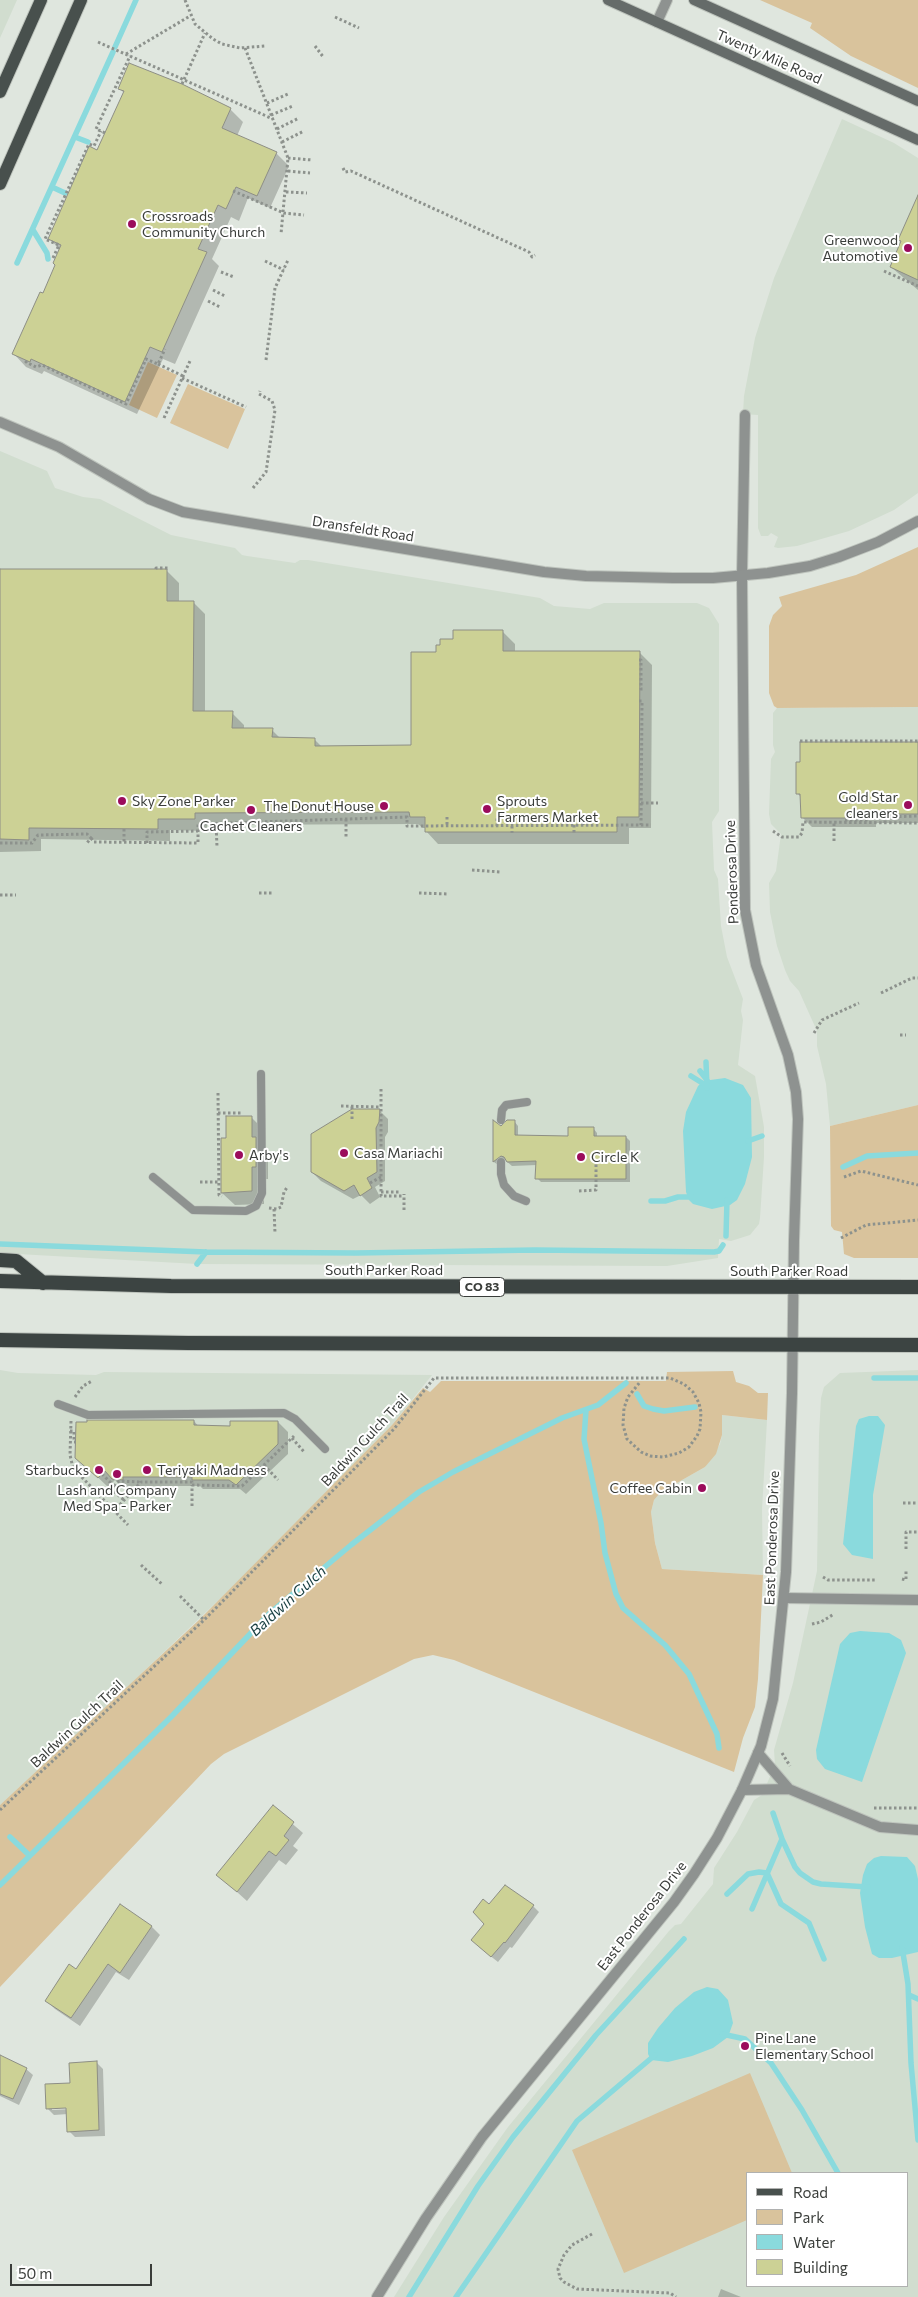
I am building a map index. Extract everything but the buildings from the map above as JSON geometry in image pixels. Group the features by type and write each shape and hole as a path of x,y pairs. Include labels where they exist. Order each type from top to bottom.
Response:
{"highway":[{"path":"0,1260 16,1261 43,1282"},
{"name":"South Parker Road","path":"0,1281 181,1286 918,1287"},
{"path":"0,1340 188,1343 918,1345"}],"main road":[{"path":"0,92 41,0"},
{"path":"0,184 81,0"},
{"name":"Twenty Mile Road","path":"608,0 918,140"},
{"name":"Twenty Mile Road","path":"694,0 918,101"}],"street":[{"path":"657,22 667,0"},
{"name":"Ponderosa Drive","path":"745,415 742,576 744,901 752,952 784,1043 796,1092 798,1119 793,1345"},
{"name":"Dransfeldt Road","path":"0,422 66,450 156,502 201,516 544,572 593,576 674,578 742,576"},
{"path":"742,576 780,572 820,563 878,542 918,522"},
{"name":"East Ponderosa Drive","path":"377,2297 430,2211 482,2137 681,1892 717,1838 742,1790 758,1753 768,1722 775,1690 784,1598 793,1345"},
{"path":"784,1598 918,1600"},
{"path":"758,1753 789,1789"},
{"path":"742,1790 789,1789 880,1827 918,1830"}],"lane":[{"path":"153,1177 193,1210 246,1210 256,1206 262,1193 261,1074"},
{"path":"501,1120 502,1110 506,1104 527,1102"},
{"path":"501,1162 501,1178 504,1185 514,1196 526,1202"},
{"path":"58,1404 88,1415 284,1413 293,1417 325,1448"}],"path":[{"path":"185,0 190,16 205,33 222,44 245,48 265,46"},
{"path":"53,258 59,245 46,240 89,144 94,146 103,132 96,129 128,55 190,16"},
{"path":"335,17 359,28"},
{"path":"182,84 205,33"},
{"path":"98,42 272,117 294,106"},
{"path":"315,46 324,58"},
{"path":"245,48 288,158 282,234"},
{"path":"267,103 288,94"},
{"path":"277,129 299,118"},
{"path":"282,142 304,131"},
{"path":"288,158 312,160"},
{"path":"343,168 345,172 351,171 529,252 532,257 535,255"},
{"path":"288,171 310,173"},
{"path":"233,191 284,213 304,215"},
{"path":"286,192 307,194"},
{"path":"266,360 275,288 288,260"},
{"path":"265,261 284,270"},
{"path":"884,271 918,286"},
{"path":"221,272 234,277"},
{"path":"213,290 225,296"},
{"path":"208,302 220,307"},
{"path":"158,364 165,349"},
{"path":"27,360 26,362 36,367 42,365 126,404 146,359 246,407"},
{"path":"164,418 190,361"},
{"path":"253,488 266,472 275,410 272,401 259,394 260,391"},
{"path":"156,569 168,568"},
{"path":"639,660 641,660 641,689 643,688"},
{"path":"639,700 642,700 641,825"},
{"path":"800,741 918,741"},
{"path":"641,803 658,803"},
{"path":"869,821 869,816 918,816"},
{"path":"894,816 894,823"},
{"path":"910,816 910,823"},
{"path":"0,843 32,843 38,835 87,834 94,842 198,843 198,824 407,817 407,826 651,825"},
{"path":"447,817 447,826"},
{"path":"497,817 497,826"},
{"path":"583,817 583,825"},
{"path":"885,817 885,823"},
{"path":"346,819 346,840"},
{"path":"773,830 782,837 799,837 802,834 803,822 834,823 845,820 918,823"},
{"path":"216,823 217,847"},
{"path":"834,823 834,841"},
{"path":"574,825 574,833"},
{"path":"460,826 460,833"},
{"path":"512,826 512,833"},
{"path":"124,829 124,843"},
{"path":"147,843 147,832 198,831"},
{"path":"87,842 91,838"},
{"path":"112,842 112,848"},
{"path":"472,870 502,872"},
{"path":"259,893 274,893"},
{"path":"419,893 449,894"},
{"path":"0,894 16,895"},
{"path":"881,993 912,978 918,978"},
{"path":"814,1033 822,1020 859,1002"},
{"path":"900,1035 906,1035"},
{"path":"381,1089 381,1196 403,1194 404,1210"},
{"path":"218,1093 219,1196 229,1196"},
{"path":"341,1106 381,1107"},
{"path":"352,1106 352,1119"},
{"path":"218,1114 242,1114"},
{"path":"579,1191 596,1190 596,1160"},
{"path":"219,1167 223,1167 223,1165"},
{"path":"844,1177 861,1171 918,1185"},
{"path":"370,1183 381,1177"},
{"path":"200,1182 219,1182"},
{"path":"264,1205 274,1209 281,1206 284,1192 288,1186"},
{"path":"274,1209 275,1233"},
{"path":"842,1238 870,1224 918,1220"},
{"name":"Baldwin Gulch Trail","path":"0,1810 204,1620 394,1429 434,1378 670,1378 687,1386 699,1403 702,1417 700,1429 689,1447 677,1454 659,1457 646,1455 631,1444 624,1433 623,1412 628,1397 640,1382"},
{"path":"74,1402 80,1389 92,1381"},
{"path":"70,1416 73,1419 70,1431 70,1459 73,1468 113,1512 128,1525"},
{"path":"70,1431 74,1431 74,1442 76,1442"},
{"path":"124,1500 111,1489 119,1481 192,1482 192,1485 242,1486 296,1434"},
{"path":"292,1438 305,1453"},
{"path":"264,1465 278,1480"},
{"path":"102,1474 114,1486"},
{"path":"113,1512 141,1482"},
{"path":"192,1485 192,1506"},
{"path":"903,1503 918,1503"},
{"path":"906,1549 906,1532 918,1532"},
{"path":"142,1565 163,1585"},
{"path":"902,1579 906,1580 906,1571"},
{"path":"823,1577 828,1580 877,1580"},
{"path":"180,1596 204,1620"},
{"path":"782,1753 792,1769"},
{"path":"872,1808 918,1808"},
{"path":"592,2234 572,2245 564,2255 558,2269 560,2278 564,2282 577,2289 670,2293 676,2297"}],"shaded area":[{"path":"0,0 17,0 0,38"},
{"path":"842,119 894,143 918,158 918,493 894,510 849,531 797,546 778,548 774,547 778,537 771,533 768,536 761,536 758,528 758,415 743,414 744,396 755,338 774,278"},
{"path":"0,451 47,471 55,488 83,497 100,499 171,535 235,548 242,555 295,563 300,560 308,560 540,598 554,606 590,609 604,603 697,603 709,608 719,624 719,811 712,822 714,870 718,879 721,926 727,957 743,999 741,1011 743,1020 738,1065 755,1076 764,1127 760,1218 759,1224 750,1235 731,1241 719,1239 718,1258 667,1266 197,1264 0,1253"},
{"path":"918,707 918,1105 830,1126 826,1084 817,1046 817,1031 799,991 790,981 785,970 777,946 770,912 769,883 776,871 781,834 771,824 769,814 771,759 775,752 773,745 773,713 777,708"},
{"path":"0,1370 18,1373 96,1375 104,1372 432,1375 392,1425 247,1573 0,1805"},
{"name":"Pine Lane Elementary School","path":"918,1370 918,2297 394,2297 444,2217 508,2127 669,1931 675,1925 681,1924 713,1884 714,1868 737,1832 754,1800 762,1795 775,1765 774,1750 793,1683 817,1571 819,1435 821,1398 824,1387 840,1373"},
{"path":"722,1415 767,1420 762,1510 763,1575 662,1569 655,1543 651,1512 654,1500 661,1492 705,1467 720,1444"}],"green space":[{"path":"760,0 918,0 918,88 851,56 810,28 812,23"},
{"path":"148,362 177,375 157,418 129,405"},
{"path":"188,384 245,409 228,449 170,423"},
{"path":"918,547 918,707 777,708 774,706 769,693 769,626 773,615 782,606 779,597 856,575"},
{"path":"918,1105 918,1258 854,1258 844,1254 842,1232 834,1230 831,1226 830,1126"},
{"path":"733,1371 736,1382 749,1386 758,1393 768,1393 767,1420 722,1415 722,1435 716,1454 705,1467 661,1492 654,1500 651,1512 655,1543 662,1569 763,1575 755,1707 743,1738 734,1772 454,1660 433,1655 414,1659 224,1754 211,1764 0,1987 0,1805 199,1620 392,1425 423,1388 430,1392 441,1381 666,1381 667,1372"},
{"path":"750,2073 792,2172 746,2172 746,2220 624,2273 572,2150"}],"water":[{"path":"725,1078 743,1085 751,1098 752,1157 745,1184 737,1200 730,1205 712,1209 693,1204 686,1192 683,1131 686,1112 698,1086 703,1081"},
{"path":"878,1416 885,1425 873,1495 873,1559 852,1555 843,1544 856,1426 859,1419"},
{"path":"860,1631 889,1633 901,1640 906,1653 862,1782 825,1769 817,1759 816,1750 840,1644 850,1633"},
{"path":"881,1856 907,1857 915,1866 918,1879 918,1952 892,1958 879,1958 872,1954 865,1927 860,1893 867,1864 874,1858"},
{"path":"707,1987 718,1989 728,2000 733,2023 728,2037 713,2048 692,2056 668,2062 651,2060 648,2054 648,2043 658,2028 675,2008 694,1992"}],"waterway":[{"path":"115,47 136,0"},
{"path":"17,263 113,52"},
{"path":"75,137 88,142"},
{"path":"52,187 65,193"},
{"path":"33,230 47,253 48,259"},
{"path":"706,1062 707,1088"},
{"path":"700,1071 707,1080"},
{"path":"691,1076 707,1086"},
{"path":"748,1141 762,1136"},
{"name":"Baldwin Gulch","path":"843,1167 867,1156 918,1153"},
{"path":"651,1201 693,1197"},
{"path":"726,1236 727,1200"},
{"path":"0,1244 206,1252 356,1253 535,1250 714,1252 719,1251 723,1245"},
{"path":"197,1264 206,1252"},
{"path":"874,1378 918,1378"},
{"name":"Baldwin Gulch","path":"0,1885 172,1716 270,1613 351,1545 419,1492 453,1472 562,1418 598,1405 626,1383"},
{"path":"637,1394 644,1406 653,1409 664,1411 695,1407"},
{"path":"586,1410 584,1439 601,1523 605,1553 616,1594 623,1608 665,1645 689,1674 717,1734 719,1748"},
{"path":"773,1813 782,1839 795,1867 800,1873 813,1882 821,1884 868,1887"},
{"path":"10,1837 29,1855"},
{"path":"752,1909 782,1839"},
{"path":"727,1894 748,1874 767,1873 781,1904 809,1923 824,1959"},
{"path":"409,2297 478,2186 513,2137 596,2035 684,1939"},
{"path":"902,1947 908,1984 911,2063 918,2140"},
{"path":"909,1995 918,1999"},
{"path":"722,2034 745,2039 771,2063 802,2110 837,2172"},
{"path":"456,2297 577,2121 655,2055"}],"place":[{"name":"Crossroads Community Church","path":"132,224"},
{"name":"Greenwood Automotive","path":"908,248"},
{"name":"Sky Zone Parker","path":"122,801"},
{"name":"Gold Star cleaners","path":"908,805"},
{"name":"The Donut House","path":"384,806"},
{"name":"Sprouts Farmers Market","path":"487,809"},
{"name":"Cachet Cleaners","path":"251,810"},
{"name":"Casa Mariachi","path":"344,1153"},
{"name":"Arby's","path":"239,1155"},
{"name":"Circle K","path":"581,1157"},
{"name":"Starbucks","path":"99,1470"},
{"name":"Teriyaki Madness","path":"147,1470"},
{"name":"Lash and Company Med Spa - Parker","path":"117,1474"},
{"name":"Coffee Cabin","path":"702,1488"},
{"name":"Pine Lane Elementary School","path":"745,2046"}]}
